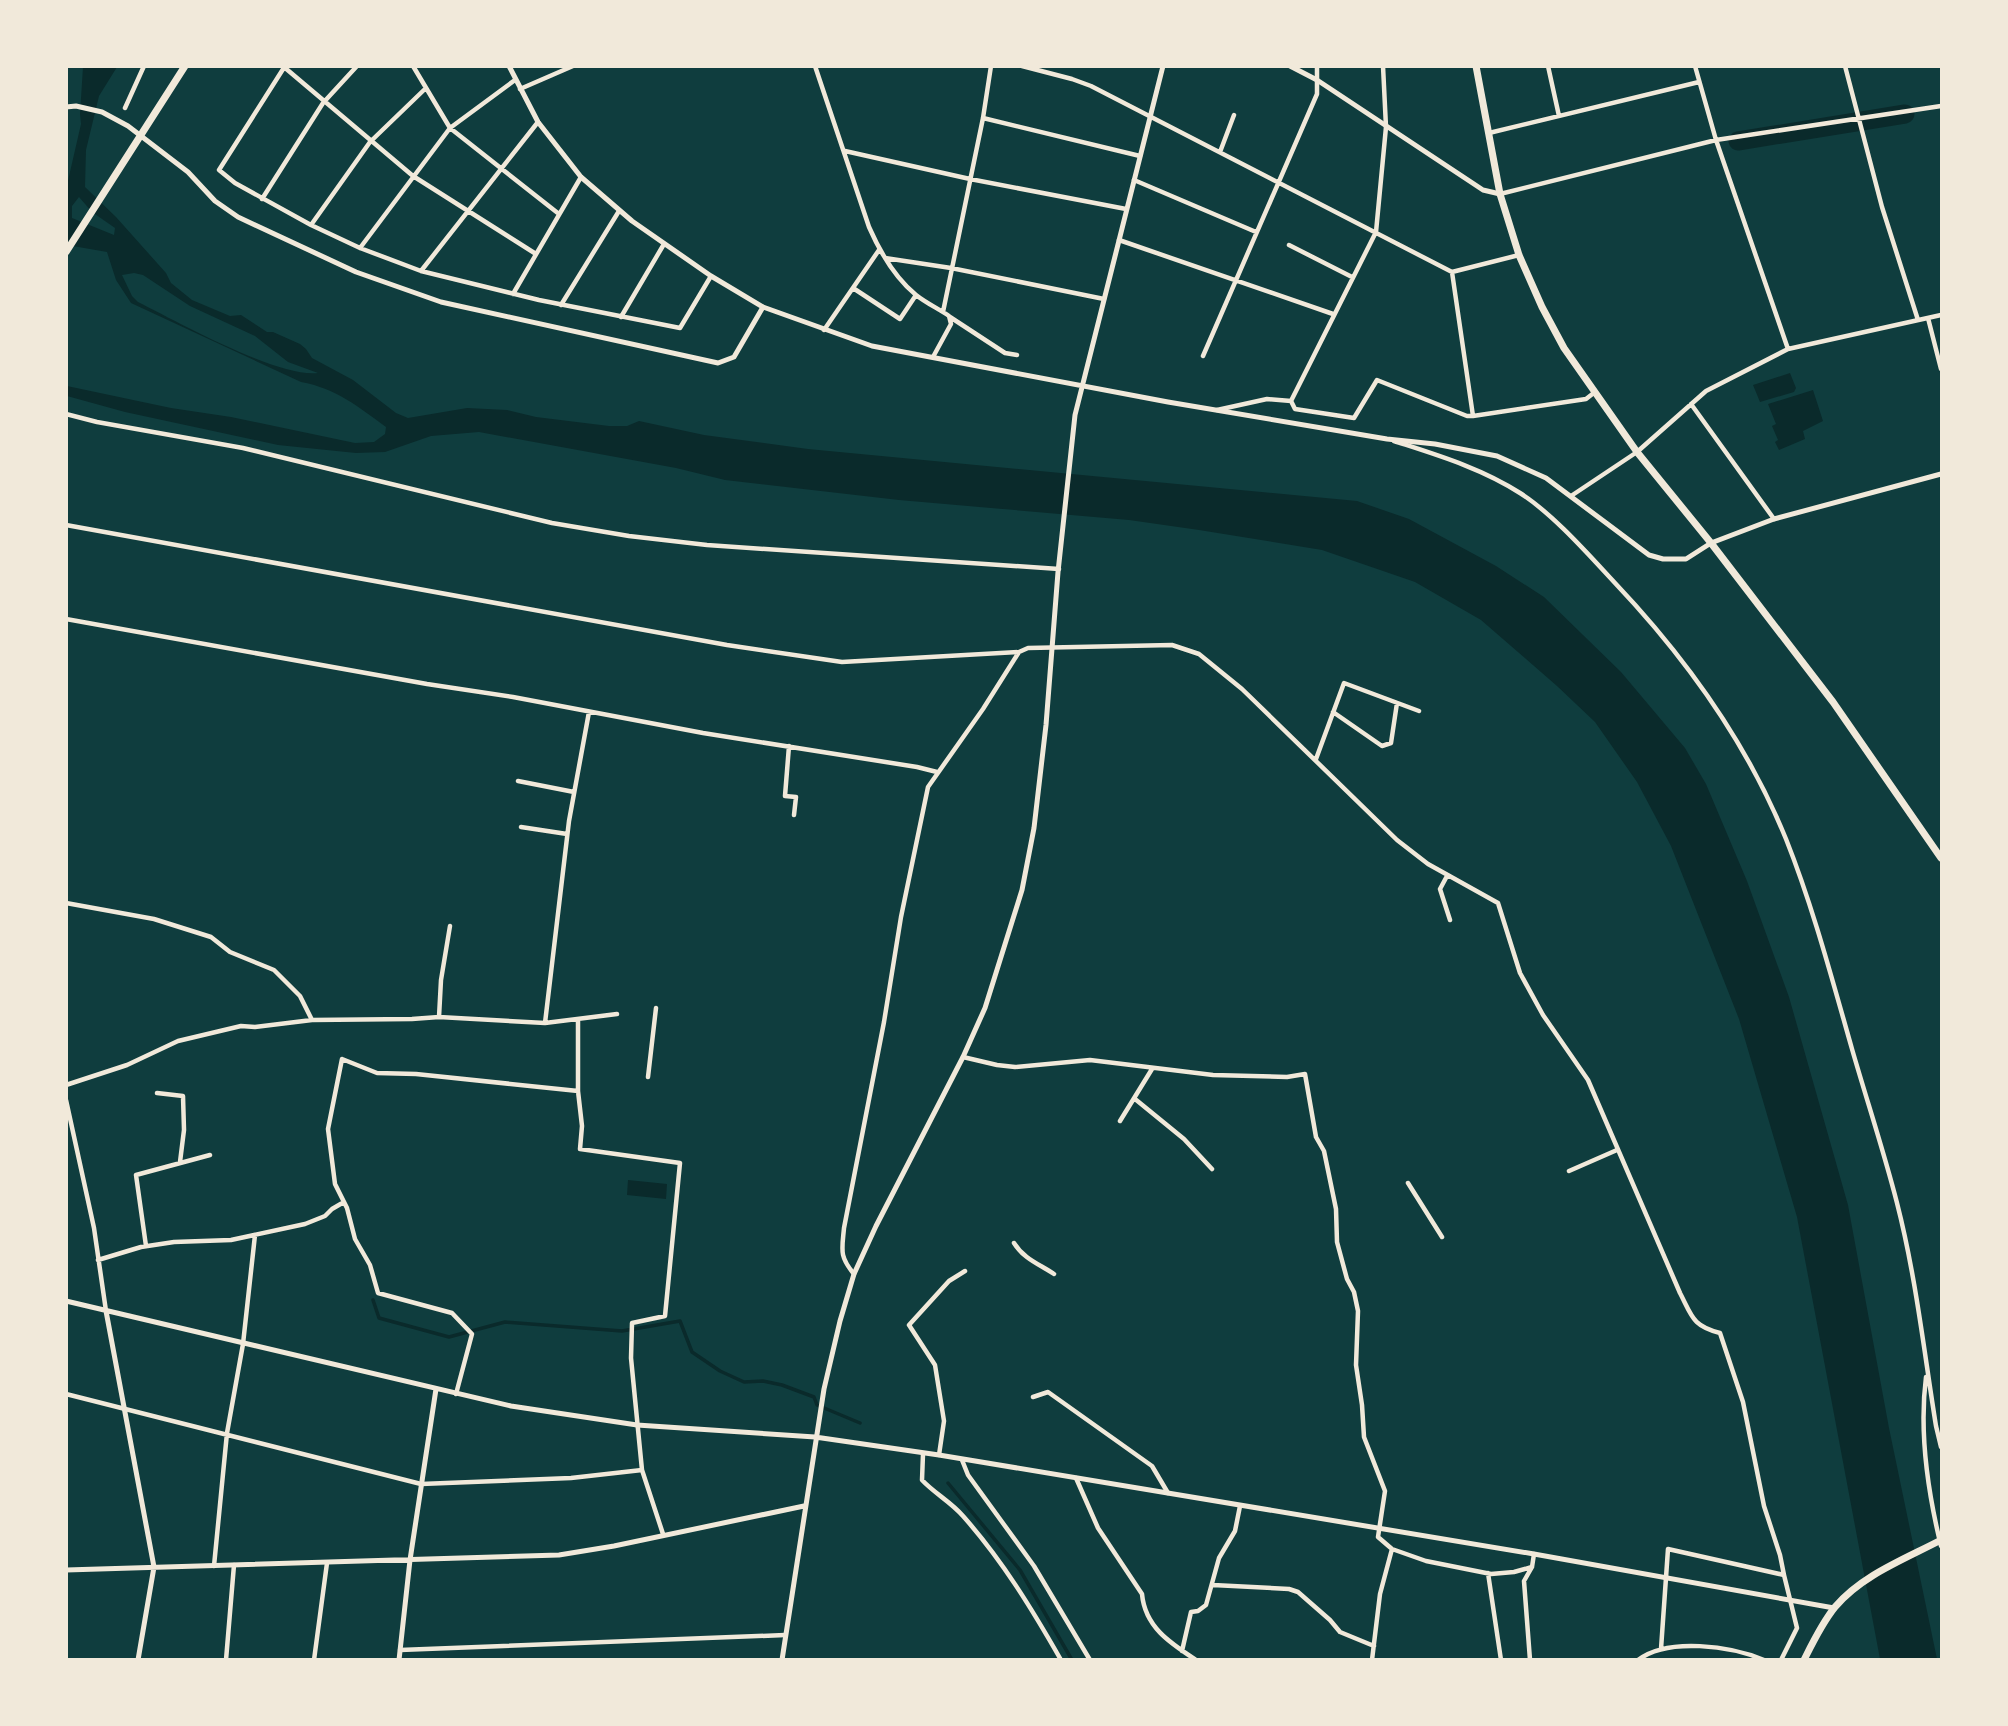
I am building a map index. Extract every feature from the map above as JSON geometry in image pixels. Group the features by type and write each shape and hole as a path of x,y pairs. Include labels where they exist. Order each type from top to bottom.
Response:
{"main road":[{"path":"66,253 185,66"},
{"path":"1476,66 1500,194 1520,255 1542,307 1564,348 1637,452 1833,702 1941,858"},
{"path":"1804,1660 1834,1608 1850,1592 1872,1577 1941,1540"}],"street":[{"path":"125,108 144,66"},
{"path":"262,199 323,103 357,66"},
{"path":"412,66 450,128 559,214"},
{"path":"509,66 538,122 582,177 619,211 664,244 763,307 872,346 1216,410 1497,456 1546,478 1622,536 1663,559 1686,559 1711,543 1774,519 1941,474"},
{"path":"520,89 573,66"},
{"path":"815,66 879,250 916,295 1005,353 1017,355"},
{"path":"943,312 983,118 991,66"},
{"path":"1022,66 1050,69 1091,86 1452,272 1520,255"},
{"path":"782,1660 804,1506 839,1321 854,1274 876,1226 963,1057 985,1008 1024,878 1034,828 1046,725 1075,415 1163,66"},
{"path":"1290,66 1317,80 1483,190 1500,194 1716,140 1941,106"},
{"path":"1203,356 1317,94 1317,66"},
{"path":"1290,401 1376,232 1386,127 1384,66"},
{"path":"1548,66 1559,117"},
{"path":"1695,66 1716,140 1788,349"},
{"path":"1845,66 1857,118 1918,320"},
{"path":"536,254 413,176 323,103 284,67 219,170 234,183 262,199 360,248 421,271 561,305 680,328 712,276"},
{"path":"360,248 450,128 515,80"},
{"path":"1488,133 1699,82"},
{"path":"311,225 370,142 426,88"},
{"path":"66,107 76,106 102,112 128,126 188,172 215,201 238,217 356,272 441,302 718,363 734,357 763,307"},
{"path":"1220,152 1234,115"},
{"path":"983,118 1140,156"},
{"path":"421,271 538,122"},
{"path":"844,150 970,179 1126,209"},
{"path":"513,294 582,177"},
{"path":"1134,180 1256,232"},
{"path":"561,305 619,211"},
{"path":"1118,240 1333,314"},
{"path":"621,317 664,244"},
{"path":"1289,245 1352,277"},
{"path":"824,330 879,250"},
{"path":"884,257 1104,299"},
{"path":"1452,272 1473,416"},
{"path":"853,288 900,319 916,295"},
{"path":"1570,497 1637,452 1706,391 1788,349 1941,315"},
{"path":"933,357 951,324 949,316"},
{"path":"1928,318 1941,369"},
{"path":"1290,401 1295,409 1354,418 1377,380 1467,416 1473,416 1586,399 1595,392"},
{"path":"1216,410 1267,399 1290,401"},
{"path":"1691,404 1774,519"},
{"path":"66,414 243,448 552,523 629,536 707,545 1059,569"},
{"path":"1387,439 1465,464 1522,494 1541,509 1653,623 1693,674 1746,757 1785,837 1815,920 1897,1204 1912,1272 1941,1447"},
{"path":"66,525 727,645 842,662 1019,652 1027,648 1172,645 1199,654 1242,689 1397,840 1447,876 1498,903 1520,973 1544,1015 1588,1080 1680,1293 1696,1322 1704,1329 1720,1333 1743,1402 1764,1506 1780,1555 1797,1628 1781,1660"},
{"path":"66,619 937,772"},
{"path":"854,1274 844,1262 841,1252 844,1228 928,787 1019,652"},
{"path":"1316,759 1344,683 1419,712"},
{"path":"1333,712 1382,746 1391,743 1397,704"},
{"path":"545,1023 568,834 589,712"},
{"path":"789,746 785,796 796,797 794,815"},
{"path":"518,781 574,792"},
{"path":"521,827 568,834"},
{"path":"1447,876 1440,888 1450,920"},
{"path":"66,903 154,919 211,937 230,952 274,970 300,996 312,1020"},
{"path":"439,1017 441,980 450,926"},
{"path":"648,1077 656,1008"},
{"path":"66,1085 127,1065 178,1041 241,1026 255,1027 312,1020 439,1017 545,1023 617,1014"},
{"path":"578,1020 578,1091 582,1126 580,1149 680,1163 665,1316 632,1323 631,1358 642,1470 663,1534"},
{"path":"963,1057 1015,1067 1090,1060 1213,1075 1287,1077 1305,1074 1316,1137 1324,1152 1336,1209 1337,1242 1358,1311 1356,1365 1363,1405 1364,1437 1384,1491 1378,1537 1392,1549 1426,1561 1489,1573 1514,1572 1532,1567"},
{"path":"456,1394 472,1334 452,1313 378,1293 370,1265 355,1239 344,1202 335,1184 328,1129 342,1059 377,1073 416,1074 578,1091"},
{"path":"1120,1121 1152,1069"},
{"path":"157,1093 183,1096 184,1130 180,1162"},
{"path":"1135,1099 1184,1139 1212,1169"},
{"path":"66,1100 82,1164 122,1407 154,1567 138,1660"},
{"path":"1569,1171 1617,1150"},
{"path":"146,1246 136,1175 210,1155"},
{"path":"1408,1183 1442,1237"},
{"path":"98,1260 174,1241 231,1240 255,1235 317,1220 344,1202"},
{"path":"214,1566 228,1433 243,1344 255,1235"},
{"path":"1014,1243 1031,1261 1054,1274"},
{"path":"939,1455 944,1421 935,1365 909,1325 949,1281 965,1271"},
{"path":"66,1301 511,1406 637,1425 816,1437 939,1455 1534,1554 1834,1608"},
{"path":"1927,1371 1923,1404 1924,1428 1933,1513 1941,1546"},
{"path":"399,1660 410,1560 436,1390"},
{"path":"1033,1397 1048,1392 1097,1426 1152,1466 1169,1494"},
{"path":"66,1394 421,1483 571,1478 642,1470"},
{"path":"923,1454 922,1480 947,1500 992,1551 1021,1592 1061,1660"},
{"path":"962,1460 968,1475 1034,1566 1090,1660"},
{"path":"1076,1478 1098,1528 1142,1594 1143,1606 1152,1624 1161,1636 1196,1660"},
{"path":"66,1570 559,1555 804,1506"},
{"path":"1182,1651 1191,1612 1206,1605 1219,1558 1235,1531 1240,1506"},
{"path":"1372,1659 1380,1594 1392,1549"},
{"path":"1661,1649 1668,1549 1784,1575"},
{"path":"1530,1660 1524,1581 1532,1567 1534,1554"},
{"path":"314,1660 327,1563"},
{"path":"226,1660 234,1565"},
{"path":"1489,1573 1501,1660"},
{"path":"1213,1585 1298,1592 1340,1632 1374,1646"},
{"path":"400,1650 785,1635"},
{"path":"1638,1660 1661,1649 1720,1647 1764,1660"}],"water":[{"path":"83,67 117,67 99,96 86,150 85,187 116,217 166,273 171,283 192,300 230,316 241,315 267,332 300,344 312,358 353,380 396,413 408,418 467,408 507,410 536,417 609,426 627,426 639,421 704,435 808,449 1357,501 1409,519 1496,566 1544,597 1621,672 1685,748 1706,784 1747,881 1789,997 1848,1205 1889,1428 1937,1659 1880,1659 1797,1217 1739,1019 1671,846 1637,782 1595,722 1481,620 1415,582 1322,550 1199,530 1129,520 899,500 725,480 676,468 479,432 431,436 385,452 356,453 278,445 125,412 67,396 67,386 355,443 374,442 385,434 386,427 336,394 301,382 131,303 116,280 107,252 67,245 67,185 81,124","holes":["79,197 92,212 115,228 114,235 72,218 72,206","122,275 143,275 190,306 255,336 288,362 318,373 300,372 254,358 138,302 132,296"]},
{"path":"1790,373 1796,388 1794,392 1760,402 1753,385"},
{"path":"1813,390 1823,421 1803,431 1805,439 1779,450 1772,426 1776,424 1768,404"},
{"path":"628,1180 667,1184 666,1199 627,1195"}],"waterway":[{"path":"1738,141 1905,114"},
{"path":"373,1300 379,1318 449,1337 505,1322 622,1331 680,1321 692,1352 720,1371 744,1382 763,1381 782,1385 814,1397 817,1405 860,1423"},
{"path":"948,1483 1020,1570 1072,1660"}]}
